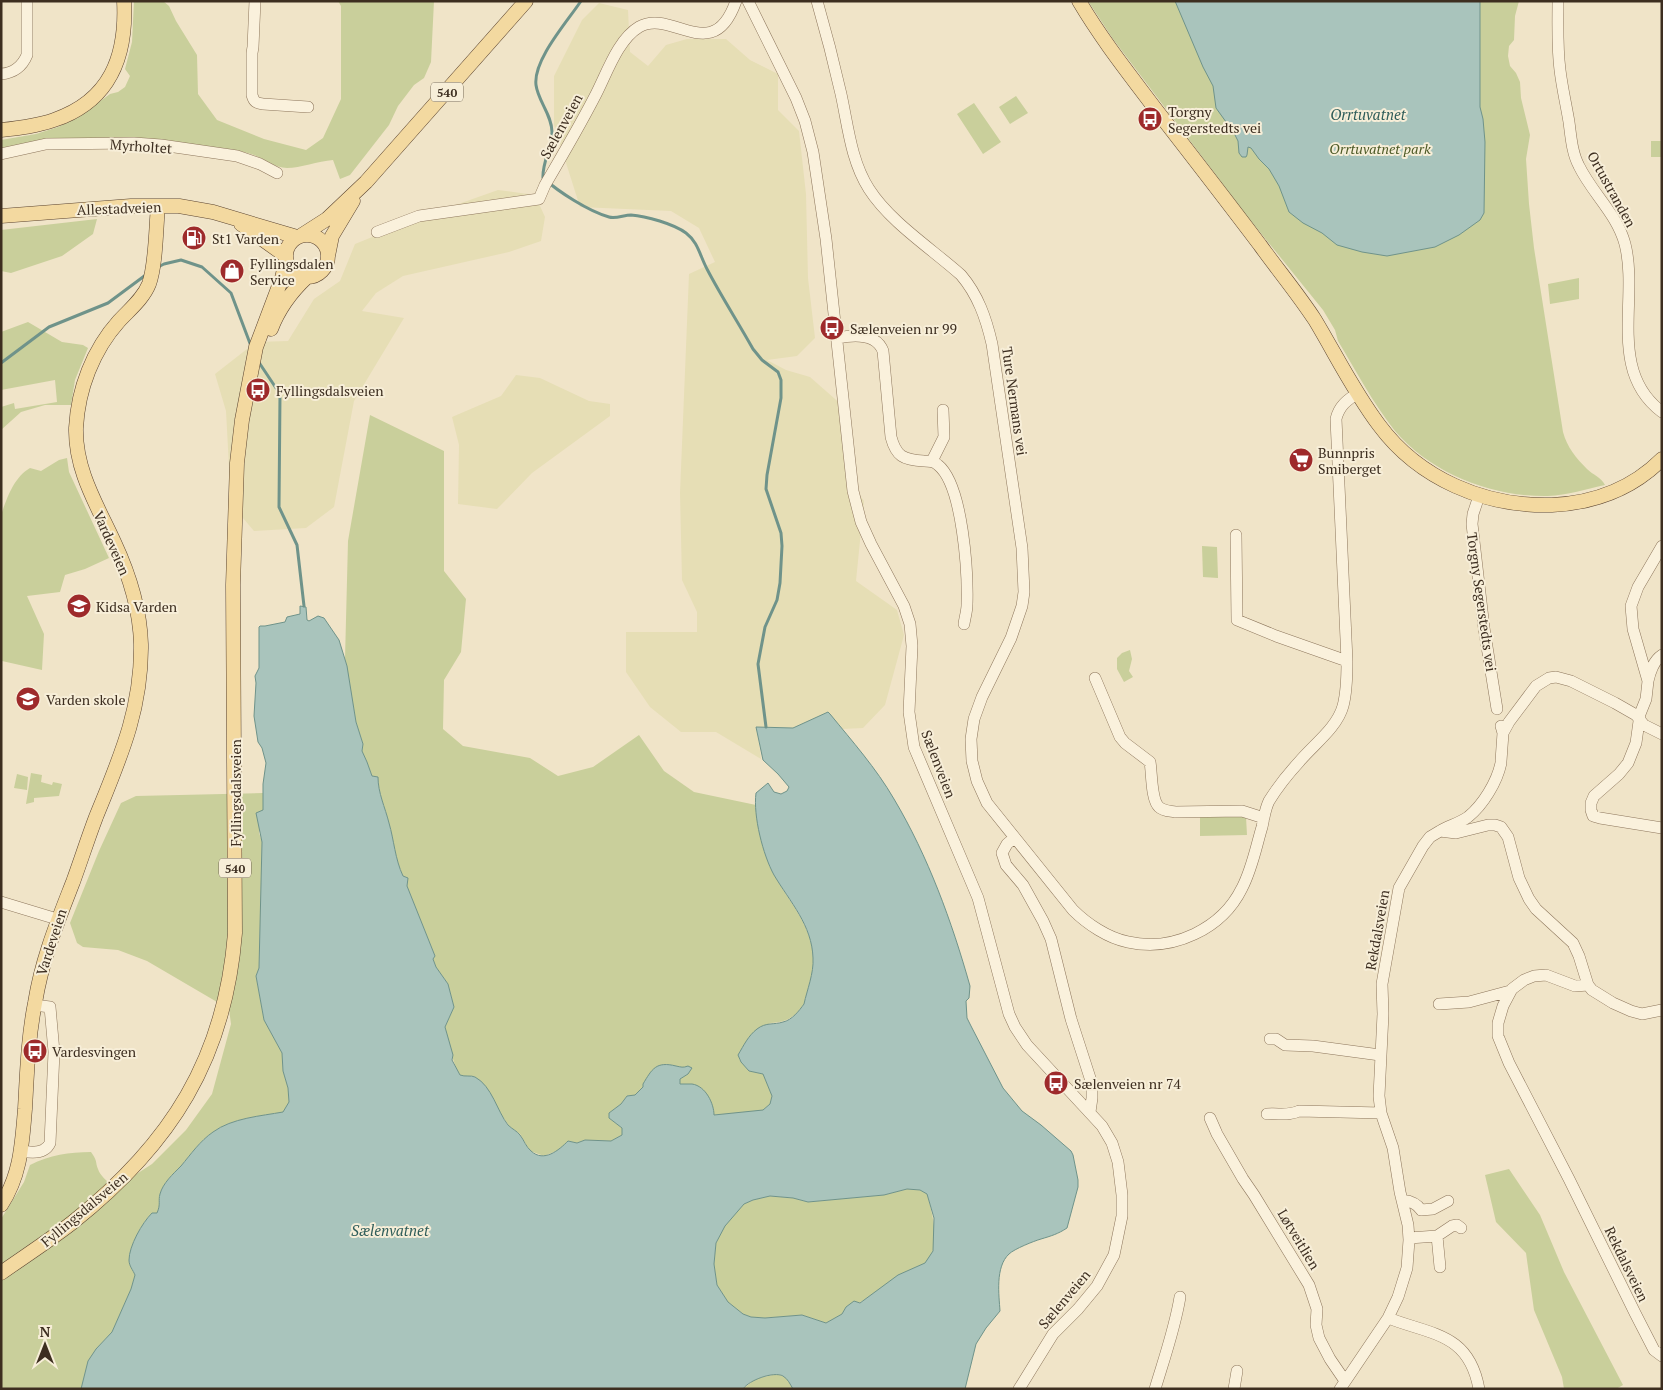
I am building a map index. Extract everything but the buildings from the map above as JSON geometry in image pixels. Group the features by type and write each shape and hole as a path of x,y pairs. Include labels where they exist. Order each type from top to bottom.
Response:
{"main road":[{"path":"1,130 35,126 54,121 84,105 98,93 109,79 118,62 122,48 125,30 124,1"},
{"name":"540","path":"286,258 288,246 327,219 366,182 526,1"},
{"path":"1078,1 1133,80 1315,320 1358,393 1380,426 1414,461 1444,481 1480,496 1530,505 1577,502 1616,492 1660,465"},
{"name":"540","path":"307,277 320,273 324,268 332,236 366,182"},
{"name":"Allestadveien","path":"1,216 131,206 194,208 300,236"},
{"name":"Vardeveien","path":"1,1205 13,1184 22,1152 34,1006 40,975 57,919 129,734 137,702 140,673 140,633 132,591 123,561 91,495 82,468 77,439 79,406 87,376 102,342 140,299 149,283 158,206"},
{"name":"Allestadveien","path":"234,219 286,258"},
{"path":"300,236 314,236 320,239 327,249 328,256"},
{"path":"286,258 295,273 307,277"},
{"name":"Fyllingsdalsveien","path":"1,1272 72,1222 129,1172 160,1136 195,1082 218,1028 230,980 235,933 233,538 238,442 261,330 280,285 286,258"},
{"name":"Fyllingsdalsveien","path":"251,375 284,303 307,277"}],"street":[{"path":"1,74 13,72 24,62 26,55 27,1"},
{"path":"255,1 254,46 252,53 252,95 254,100 256,103 263,104 308,107"},
{"name":"Sælenveien","path":"377,232 419,216 539,199 547,181 602,84 615,56 629,36 641,26 651,22 694,32 714,31 728,20 736,1"},
{"name":"Sælenveien","path":"748,1 796,98 809,137 818,182 837,338 848,452 856,504 871,544 904,606 910,624 912,646 908,712 914,747 978,898 1003,991 1015,1027 1034,1053 1102,1126 1112,1144 1118,1162 1122,1216 1114,1255 1096,1286 1078,1309 1053,1334 1019,1389"},
{"name":"Ture Nermans vei","path":"817,1 861,175 869,190 897,221 947,262 969,284 983,312 992,344 1022,548 1024,592 1017,623 982,697 974,719 971,739 972,761 976,781 986,803 1083,920 1104,932 1128,942 1155,945 1182,940 1199,932 1220,918 1235,902 1243,886 1251,865 1268,804 1286,777 1336,721 1343,707 1347,682 1347,661 1336,419 1338,411 1344,403 1358,393"},
{"name":"Ortustranden","path":"1558,1 1560,69 1573,148 1578,164 1587,181 1606,207 1619,229 1625,244 1628,266 1631,362 1638,383 1648,400 1662,412"},
{"name":"Myrholtet","path":"1,154 46,144 134,143 237,156 277,173"},
{"path":"837,338 860,336 870,338 881,345 894,449 901,456 911,460 932,461 945,472 950,482 962,528 967,606 964,624"},
{"path":"932,461 944,437 943,410"},
{"name":"Torgny Segerstedts vei","path":"1480,496 1473,514 1472,524 1484,628 1497,708"},
{"path":"1236,535 1237,620 1347,661"},
{"path":"1648,681 1633,628 1631,606 1638,587 1662,546"},
{"path":"1662,655 1650,671 1646,699 1639,719 1636,743 1628,763 1613,780 1594,796 1591,803 1593,816 1662,828"},
{"name":"Rekdalsveien","path":"1343,1385 1388,1318 1404,1278 1408,1258 1409,1238 1394,1150 1381,1113 1379,1096 1382,984 1399,888 1430,837 1463,820 1473,812 1491,787 1497,777 1501,762 1502,728 1509,722 1536,686 1549,678 1556,677 1571,681 1630,711 1639,719"},
{"path":"1095,678 1120,737 1150,762 1154,796 1158,807 1165,811 1175,812 1242,811 1264,818"},
{"path":"1639,719 1644,725 1662,734"},
{"path":"1440,832 1456,833 1495,825 1500,827 1508,837 1519,878 1529,899 1536,909 1573,943 1588,985 1592,990 1613,1004 1631,1011 1642,1014 1662,1010"},
{"path":"1014,838 1002,853 1006,865 1023,885 1043,921 1057,960 1071,1019 1092,1084 1090,1112"},
{"path":"1,902 57,919"},
{"path":"1439,1004 1469,1002 1510,991 1524,980 1534,976 1546,975 1575,986 1588,985"},
{"name":"Rekdalsveien","path":"1510,991 1498,1023 1498,1036 1654,1350 1662,1356"},
{"path":"22,1152 32,1153 44,1150 48,1148 50,1143 54,1052 50,1007 34,1006"},
{"path":"1270,1039 1276,1039 1285,1045 1314,1046 1380,1055"},
{"path":"1267,1114 1282,1113 1291,1115 1299,1111 1381,1113"},
{"name":"Løtveitlien","path":"1210,1118 1243,1179 1309,1285 1316,1309 1316,1325 1319,1338 1343,1385"},
{"path":"1402,1200 1414,1204 1421,1210 1432,1209 1448,1200"},
{"path":"1409,1238 1438,1236 1452,1226 1457,1225 1461,1228"},
{"path":"1438,1236 1440,1267"},
{"path":"1155,1389 1177,1315 1180,1297"},
{"path":"1388,1318 1438,1334 1460,1348 1472,1364 1479,1389"},
{"path":"1234,1389 1237,1372"}],"shaded area":[{"path":"599,3 628,10 630,52 648,66 666,45 687,39 726,39 750,60 778,74 778,110 799,131 806,194 808,278 815,338 797,356 767,360 786,370 810,377 843,406 858,493 864,501 856,581 897,610 904,635 885,705 863,728 842,729 828,712 793,728 757,727 761,759 716,732 681,732 650,707 626,672 626,632 697,632 697,612 682,580 680,493 689,274 715,262 699,228 671,211 580,207 554,125 554,76 582,20"},
{"path":"498,190 535,195 545,217 541,241 509,252 403,276 376,293 362,311 404,318 354,401 334,507 306,528 254,531 231,504 226,411 215,374 256,342 288,341 314,299 340,281 355,244 419,218"},
{"path":"516,375 540,378 589,401 610,404 610,416 532,473 497,509 458,504 459,445 452,417 501,396"}],"green space":[{"path":"134,1 163,1 169,6 197,55 198,94 217,120 264,139 306,150 323,138 341,99 341,6 338,1 434,1 431,62 424,78 414,85 398,106 389,125 350,175 340,179 333,160 283,168 249,153 211,147 1,148 1,140 36,134 58,127 77,118 110,94 118,92 125,87 130,76 125,69 132,42"},
{"name":"Orrtuvatnet park","path":"1088,1 1519,1 1515,16 1514,40 1509,46 1508,56 1510,66 1520,82 1521,98 1530,135 1526,159 1529,204 1534,248 1563,432 1569,447 1576,456 1605,485 1548,496 1506,492 1464,480 1445,471 1410,446 1395,431 1372,398 1338,341 1335,330 1323,310 1247,216 1113,39"},
{"path":"1016,96 1028,113 1010,124 999,107"},
{"path":"974,103 1001,142 983,154 957,114"},
{"path":"1651,141 1662,141 1662,157 1651,157"},
{"path":"97,219 93,234 62,256 11,273 1,271 1,230"},
{"path":"1579,278 1579,299 1550,304 1548,284"},
{"path":"28,322 62,342 83,345 88,348 75,380 71,405 45,405 21,412 1,430 1,407 14,403 15,409 57,402 55,380 1,390 1,332"},
{"path":"370,415 444,451 444,571 466,599 461,652 444,680 443,729 463,746 530,758 558,776 593,767 639,735 664,771 694,792 756,805 765,853 777,880 803,922 812,945 813,958 804,1004 790,1018 781,1022 770,1023 739,1059 749,1071 763,1074 772,1095 770,1104 762,1111 714,1115 692,1084 680,1085 680,1079 688,1074 683,1068 665,1064 635,1095 627,1096 621,1104 609,1113 609,1118 622,1128 622,1135 611,1141 585,1140 577,1143 568,1141 561,1149 544,1156 530,1151 520,1134 510,1127 497,1109 494,1100 474,1076 462,1076 459,1074 445,1027 454,1007 448,984 436,967 433,959 435,956 407,886 408,878 403,876 400,870 380,794 378,777 372,776 362,751 363,744 356,722 345,659 348,541"},
{"path":"67,458 69,472 109,558 85,569 65,575 60,592 27,596 44,634 42,670 2,661 1,515 15,482 24,472 30,468 41,471 59,460"},
{"path":"1202,546 1217,547 1218,578 1203,577"},
{"path":"1130,650 1132,659 1129,671 1133,677 1124,682 1117,669 1117,658 1122,653"},
{"path":"31,773 42,775 41,782 52,785 53,782 62,784 59,796 34,798 34,802 26,804"},
{"path":"17,774 28,777 27,790 14,788"},
{"path":"263,793 263,810 259,833 262,841 259,968 256,976 264,1020 282,1053 283,1071 288,1088 289,1102 284,1112 238,1121 213,1132 166,1182 161,1190 157,1213 152,1213 144,1223 131,1248 129,1262 135,1275 131,1289 112,1332 88,1361 81,1389 1,1389 1,1219 24,1182 30,1165 60,1155 91,1152 104,1178 109,1183 121,1184 152,1164 186,1130 212,1094 231,1024 229,1009 147,961 118,950 83,947 77,943 70,923 99,851 121,803 136,796"},
{"path":"1200,817 1246,817 1247,835 1200,836"},
{"path":"1509,1169 1540,1215 1564,1272 1623,1385 1616,1389 1564,1389 1562,1377 1534,1310 1526,1253 1496,1222 1485,1175"},
{"path":"907,1189 920,1190 927,1193 935,1240 930,1257 924,1264 899,1275 867,1298 846,1307 842,1314 826,1323 802,1315 765,1318 751,1317 743,1314 728,1302 717,1285 714,1264 716,1243 725,1225 744,1204 770,1196 793,1198 808,1202 884,1195"},
{"path":"777,1374 787,1378 793,1389 743,1389 755,1379"}],"water":[{"name":"Orrtuvatnet","path":"1175,1 1480,1 1480,107 1485,142 1484,213 1480,220 1459,235 1435,247 1387,256 1337,245 1322,233 1303,223 1289,212 1279,186 1269,169 1251,148 1248,147 1246,157 1242,157 1239,153 1238,141 1234,133 1216,108 1213,86"},
{"name":"Sælenvatnet","path":"300,606 306,607 307,620 309,621 318,616 324,618 339,640 347,666 356,722 363,744 362,751 372,776 378,777 380,794 391,829 400,870 403,876 408,878 407,886 435,956 433,959 436,967 448,984 454,1007 445,1027 453,1055 452,1060 460,1075 475,1077 486,1086 508,1125 519,1134 531,1151 541,1156 551,1154 568,1141 577,1143 585,1140 611,1141 622,1135 622,1128 609,1118 609,1113 621,1104 627,1096 635,1095 643,1087 652,1070 659,1066 688,1066 692,1068 688,1074 680,1079 680,1084 692,1084 701,1088 711,1101 714,1115 763,1110 770,1104 772,1096 763,1074 749,1071 738,1055 757,1029 764,1025 786,1021 802,1007 811,975 813,958 809,935 799,914 770,867 760,835 756,813 756,793 768,783 774,792 781,794 787,791 789,787 763,760 756,727 793,728 828,712 830,714 880,776 918,843 947,914 970,986 969,998 966,1001 967,1018 1003,1088 1022,1111 1071,1151 1078,1180 1078,1187 1067,1228 1019,1248 1009,1254 1005,1260 999,1281 1000,1311 976,1344 965,1389 793,1389 785,1377 774,1375 751,1382 743,1389 81,1389 88,1361 112,1332 131,1289 135,1275 129,1262 131,1248 144,1223 152,1213 157,1213 161,1190 166,1182 213,1132 238,1121 283,1112 289,1102 288,1088 283,1071 282,1053 264,1020 256,976 259,968 262,842 256,813 263,810 263,784 266,763 262,748 258,742 254,716 255,676 259,668 259,627 285,622 287,617 300,614","holes":["907,1189 920,1190 927,1194 934,1218 933,1251 925,1263 898,1275 860,1303 854,1301 846,1307 842,1314 826,1323 802,1315 765,1318 751,1317 743,1314 728,1302 717,1285 714,1264 716,1243 725,1226 744,1204 770,1196 793,1198 808,1202 884,1195"]}],"waterway":[{"path":"581,1 545,53 536,75 537,91 550,120 552,132 543,178 574,200 601,214 612,217 631,215 644,217 660,221 686,233 696,245 712,279 753,349 762,360 778,372 781,380 781,398 766,489 781,533 780,583 777,600 765,627 758,664 766,727"},
{"path":"156,268 181,260 202,267 231,293 251,346"},
{"path":"1,363 49,327 108,303 147,274"},
{"path":"258,361 280,394 279,507 297,545 304,606"}],"place":[{"name":"Torgny Segerstedts vei","path":"1150,119"},
{"name":"St1 Varden","path":"194,238"},
{"name":"Fyllingsdalen Service","path":"232,271"},
{"name":"Sælenveien nr 99","path":"832,328"},
{"name":"Fyllingsdalsveien","path":"258,390"},
{"name":"Bunnpris Smiberget","path":"1301,460"},
{"name":"Kidsa Varden","path":"79,606"},
{"name":"Varden skole","path":"28,699"},
{"name":"Vardesvingen","path":"35,1051"},
{"name":"Sælenveien nr 74","path":"1056,1083"}]}
